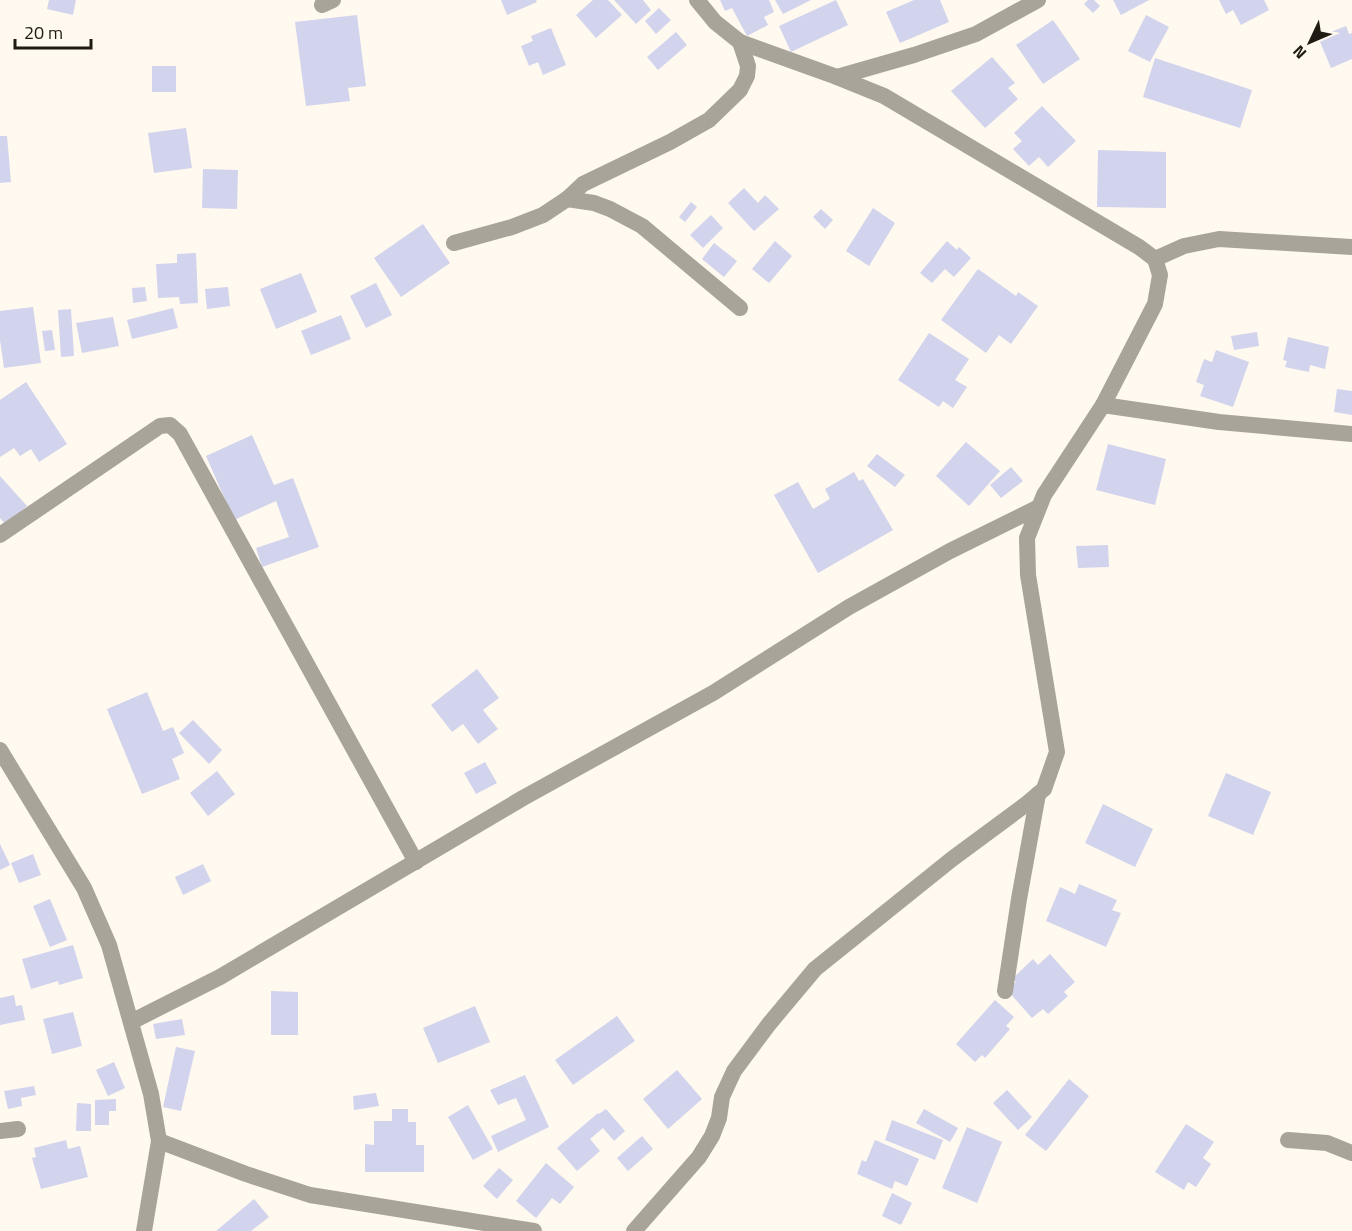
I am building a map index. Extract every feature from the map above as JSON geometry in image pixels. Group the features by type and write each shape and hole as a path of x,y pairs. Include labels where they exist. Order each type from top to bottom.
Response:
{"street":[{"path":"634,1231 699,1157 712,1136 719,1118 722,1097 734,1071 769,1024 815,969 952,859 1044,789 1057,752 1028,575 1027,538 1044,495 1103,405 1155,304 1160,275 1155,259 884,96 740,42 716,22 697,0"},
{"path":"837,77 914,56 976,34 1038,0"},
{"path":"454,243 512,227 543,215 567,199 583,184 670,142 709,120 740,90 747,76 748,66 740,42"},
{"path":"567,199 594,203 642,226 740,308"},
{"path":"1155,259 1185,246 1219,239 1352,247"},
{"path":"1103,405 1219,422 1352,434"},
{"path":"0,534 160,426 170,425 180,434 416,862"},
{"path":"131,1023 220,977 523,798 713,693 849,608 950,551 1039,507"},
{"path":"0,750 84,888 109,945 151,1094 159,1142 144,1231"},
{"path":"1005,991 1038,794"},
{"path":"0,1131 18,1129"},
{"path":"1288,1140 1327,1143 1352,1152"},
{"path":"159,1142 310,1195 534,1231"}],"building":[{"path":"49,0 76,0 73,15 47,9"},
{"path":"501,0 536,0 537,2 507,15"},
{"path":"593,0 608,0 622,15 596,38 576,15"},
{"path":"614,0 643,0 651,10 636,24"},
{"path":"720,0 769,0 774,12 764,17 768,25 747,36 732,8 725,11"},
{"path":"775,0 811,0 783,14"},
{"path":"836,0 848,25 791,52 779,26"},
{"path":"914,0 940,0 949,22 900,43 886,12"},
{"path":"1088,0 1094,0 1100,6 1093,13 1084,4"},
{"path":"1113,0 1149,0 1121,15"},
{"path":"1219,0 1264,0 1269,10 1241,25 1233,10 1226,14"},
{"path":"659,8 671,20 656,34 645,21"},
{"path":"357,15 366,86 348,88 350,101 306,106 295,22"},
{"path":"1146,15 1169,27 1150,62 1128,51"},
{"path":"1053,20 1080,59 1043,84 1016,45"},
{"path":"1346,26 1349,34 1352,33 1352,59 1331,68 1318,37"},
{"path":"551,28 566,65 543,75 538,62 529,66 521,46 533,41 531,36"},
{"path":"676,32 687,45 658,70 647,57"},
{"path":"992,57 1015,83 1008,88 1018,99 985,128 951,91"},
{"path":"1155,58 1252,90 1240,128 1143,97"},
{"path":"152,66 176,66 176,92 152,92"},
{"path":"1042,106 1076,141 1048,167 1039,157 1029,166 1013,149 1022,141 1014,133"},
{"path":"186,128 192,168 154,173 148,133"},
{"path":"0,136 7,136 11,182 0,183"},
{"path":"1098,150 1166,152 1166,208 1097,207"},
{"path":"203,169 238,170 237,209 202,208"},
{"path":"744,188 758,203 765,195 779,209 754,231 728,203"},
{"path":"691,202 697,207 685,222 679,217"},
{"path":"873,208 895,223 869,266 846,251"},
{"path":"821,209 833,220 825,229 813,217"},
{"path":"711,215 723,228 703,248 690,235"},
{"path":"423,224 450,263 401,297 374,258"},
{"path":"775,241 792,256 769,283 752,269"},
{"path":"947,241 957,250 959,247 971,258 954,277 945,269 932,283 920,273"},
{"path":"714,243 737,261 724,277 702,259"},
{"path":"196,253 198,303 180,304 179,297 158,298 156,264 177,263 177,254"},
{"path":"978,269 1016,296 1018,292 1038,306 1011,344 999,335 986,353 941,320"},
{"path":"301,273 317,312 276,329 260,289"},
{"path":"376,283 392,315 366,328 350,296"},
{"path":"145,287 147,301 133,303 132,288"},
{"path":"228,287 230,306 207,309 205,289"},
{"path":"33,307 41,363 4,368 0,340 0,311"},
{"path":"173,308 178,328 132,339 127,320"},
{"path":"71,309 74,356 61,357 58,310"},
{"path":"341,315 351,339 311,355 301,331"},
{"path":"113,317 119,346 82,353 76,323"},
{"path":"52,330 55,350 45,351 42,331"},
{"path":"1257,332 1259,346 1234,350 1231,336"},
{"path":"929,333 969,359 955,380 967,387 953,408 943,401 939,407 898,380"},
{"path":"1288,337 1329,347 1325,369 1310,365 1309,372 1285,367 1287,361 1283,360"},
{"path":"1216,350 1249,362 1233,407 1200,396 1204,385 1196,382 1204,359 1212,362"},
{"path":"26,382 67,444 39,462 31,449 20,456 14,448 0,457 0,400"},
{"path":"1337,389 1352,391 1352,415 1334,412"},
{"path":"252,435 274,485 293,478 319,547 262,567 256,548 289,537 276,501 234,520 206,456"},
{"path":"966,442 1000,471 969,506 936,476"},
{"path":"1108,444 1166,459 1155,505 1096,490"},
{"path":"877,454 905,475 895,487 867,466"},
{"path":"1011,467 1023,481 1001,498 990,485"},
{"path":"854,472 859,481 863,479 893,530 818,573 774,495 798,482 813,509 830,499 825,489"},
{"path":"0,476 27,506 6,525 0,518"},
{"path":"1108,545 1109,567 1078,568 1076,546"},
{"path":"477,669 499,698 483,710 498,729 478,744 463,724 452,732 431,705"},
{"path":"147,692 163,731 173,727 184,753 172,759 180,779 142,794 107,709"},
{"path":"193,720 222,750 209,764 179,733"},
{"path":"485,762 497,783 476,794 464,773"},
{"path":"217,771 235,794 208,816 190,793"},
{"path":"1226,773 1271,792 1253,835 1208,816"},
{"path":"1103,804 1153,829 1135,867 1085,843"},
{"path":"0,844 10,865 0,870"},
{"path":"33,854 41,875 19,883 11,863"},
{"path":"203,864 211,881 183,895 175,877"},
{"path":"1079,884 1117,900 1112,910 1121,913 1106,947 1046,921 1060,887 1075,894"},
{"path":"50,899 67,940 50,947 33,906"},
{"path":"73,945 83,978 59,985 58,981 31,989 22,959"},
{"path":"1050,954 1075,982 1064,992 1068,996 1048,1014 1043,1009 1032,1018 1007,990 1016,982 1013,978 1033,959 1038,965"},
{"path":"271,991 298,992 298,1035 271,1035"},
{"path":"14,995 16,1006 22,1005 25,1020 0,1025 0,998"},
{"path":"995,1000 1014,1017 1006,1026 1010,1029 985,1058 982,1055 975,1062 956,1044"},
{"path":"475,1006 490,1042 438,1063 423,1028"},
{"path":"73,1012 82,1046 52,1054 43,1019"},
{"path":"617,1016 635,1041 573,1085 555,1060"},
{"path":"182,1019 185,1035 156,1039 153,1024"},
{"path":"176,1047 195,1051 181,1111 163,1107"},
{"path":"114,1062 125,1088 108,1096 96,1070"},
{"path":"677,1070 702,1099 668,1129 643,1099"},
{"path":"525,1075 549,1127 498,1152 491,1136 526,1120 516,1098 498,1105 490,1090"},
{"path":"1069,1079 1089,1096 1046,1151 1025,1135"},
{"path":"34,1086 36,1095 21,1098 22,1106 8,1109 4,1091"},
{"path":"1007,1090 1032,1117 1018,1130 993,1103"},
{"path":"376,1093 379,1106 354,1110 353,1096"},
{"path":"116,1099 116,1111 109,1111 109,1125 95,1125 95,1100"},
{"path":"77,1103 91,1104 91,1131 76,1131"},
{"path":"468,1105 493,1149 473,1160 448,1117"},
{"path":"392,1109 408,1109 408,1122 416,1122 416,1145 424,1145 424,1172 365,1172 365,1144 374,1145 374,1121 392,1121"},
{"path":"606,1109 625,1131 614,1141 603,1128 590,1139 600,1151 577,1171 557,1148 598,1113"},
{"path":"924,1109 958,1128 950,1142 916,1123"},
{"path":"892,1120 943,1140 935,1160 885,1140"},
{"path":"1186,1124 1214,1142 1203,1158 1211,1164 1196,1187 1188,1182 1184,1190 1155,1172"},
{"path":"967,1127 1002,1142 977,1203 942,1188"},
{"path":"642,1136 653,1149 628,1171 617,1158"},
{"path":"66,1140 68,1149 80,1146 88,1177 41,1189 32,1158 36,1157 34,1148"},
{"path":"875,1140 919,1159 907,1186 895,1181 892,1189 857,1174 862,1160 866,1162"},
{"path":"546,1163 574,1187 560,1204 552,1198 536,1218 516,1201"},
{"path":"499,1168 513,1180 497,1199 483,1186"},
{"path":"892,1193 912,1203 901,1225 882,1216"},
{"path":"254,1199 269,1217 251,1231 216,1231"}]}
